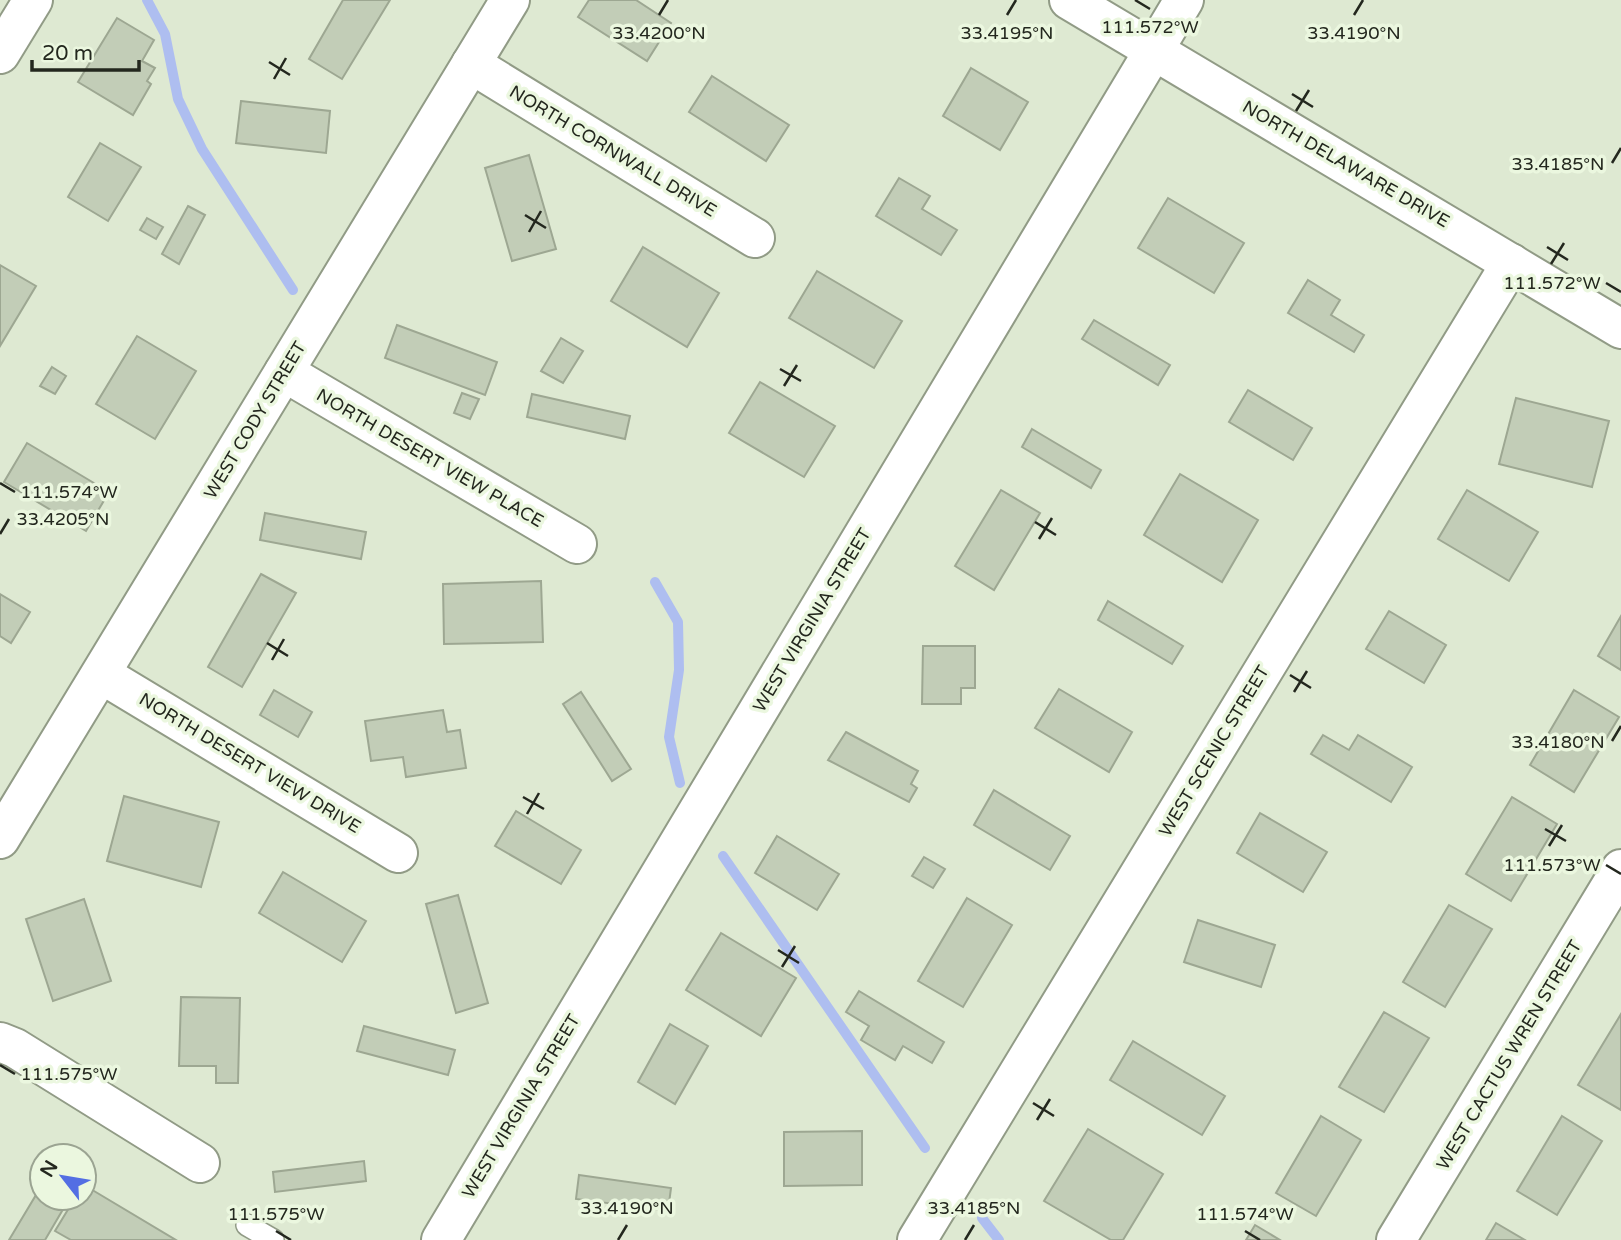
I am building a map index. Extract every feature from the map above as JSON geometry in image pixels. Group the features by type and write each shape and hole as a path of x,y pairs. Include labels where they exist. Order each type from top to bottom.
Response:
{"street":[{"path":"0,54 33,0"},
{"name":"WEST CODY STREET","path":"0,839 510,0"},
{"name":"NORTH DELAWARE DRIVE","path":"1069,0 1621,329"},
{"name":"WEST VIRGINIA STREET","path":"441,1240 1184,0"},
{"name":"NORTH CORNWALL DRIVE","path":"471,65 755,238"},
{"name":"WEST SCENIC STREET","path":"917,1240 1511,263"},
{"name":"NORTH DESERT VIEW PLACE","path":"284,372 577,544"},
{"name":"NORTH DESERT VIEW DRIVE","path":"101,674 398,853"},
{"name":"WEST CACTUS WREN STREET","path":"1396,1240 1621,869"},
{"path":"0,1042 15,1048 200,1163"}],"lane":[{"path":"247,1226 273,1240"}],"building":[{"path":"343,0 390,0 342,79 309,59"},
{"path":"589,0 636,0 671,23 647,61 578,17"},
{"path":"117,18 154,40 142,61 155,68 147,81 151,84 133,115 78,82"},
{"path":"971,68 1028,102 1000,150 943,116"},
{"path":"712,76 789,125 766,161 689,112"},
{"path":"241,101 330,111 326,153 236,143"},
{"path":"100,143 141,167 108,221 68,197"},
{"path":"529,155 556,249 512,261 485,168"},
{"path":"899,178 930,196 922,209 957,230 941,255 876,216"},
{"path":"1168,198 1244,243 1214,293 1138,248"},
{"path":"188,206 205,215 179,264 162,254"},
{"path":"147,218 163,227 156,239 140,230"},
{"path":"643,247 719,293 687,347 611,301"},
{"path":"0,265 36,286 0,346"},
{"path":"817,271 902,321 874,368 789,318"},
{"path":"1308,280 1340,300 1331,315 1364,335 1354,352 1288,313"},
{"path":"1094,320 1170,365 1158,385 1082,339"},
{"path":"397,325 497,362 485,395 385,358"},
{"path":"137,336 196,371 155,439 96,404"},
{"path":"561,338 583,351 563,383 541,371"},
{"path":"52,367 66,376 55,394 40,386"},
{"path":"760,382 835,426 804,477 729,433"},
{"path":"1248,390 1312,428 1293,460 1229,422"},
{"path":"462,393 479,399 470,419 454,413"},
{"path":"532,394 630,416 625,439 527,417"},
{"path":"1516,398 1609,421 1592,487 1499,464"},
{"path":"1032,429 1101,470 1091,488 1022,447"},
{"path":"27,443 109,492 86,531 4,482"},
{"path":"1180,474 1258,520 1222,582 1144,535"},
{"path":"1001,490 1040,513 994,590 955,566"},
{"path":"1467,490 1538,532 1509,581 1438,539"},
{"path":"265,513 366,532 361,559 260,540"},
{"path":"261,574 296,593 242,687 208,667"},
{"path":"541,581 543,642 444,644 443,584"},
{"path":"0,594 30,612 11,643 0,636"},
{"path":"1108,601 1183,646 1172,664 1098,620"},
{"path":"1389,611 1446,645 1424,683 1366,649"},
{"path":"1621,616 1621,670 1598,656"},
{"path":"923,646 975,646 975,688 961,688 961,704 922,704"},
{"path":"1059,689 1132,732 1109,772 1035,728"},
{"path":"274,690 312,712 298,737 260,715"},
{"path":"1574,690 1619,717 1574,792 1530,765"},
{"path":"581,692 631,769 612,781 563,704"},
{"path":"443,710 447,732 460,730 466,768 406,777 403,757 371,761 365,721"},
{"path":"846,732 918,771 911,784 917,788 909,802 828,760"},
{"path":"1323,735 1349,750 1358,735 1412,767 1391,802 1311,754"},
{"path":"994,790 1070,836 1050,870 974,825"},
{"path":"124,796 219,822 201,887 107,861"},
{"path":"1512,797 1557,824 1511,901 1466,874"},
{"path":"516,811 581,850 561,884 495,846"},
{"path":"1260,813 1327,852 1303,892 1237,853"},
{"path":"777,836 839,874 817,910 755,873"},
{"path":"924,857 945,869 933,888 912,876"},
{"path":"283,872 366,921 342,962 259,913"},
{"path":"458,895 488,1003 456,1013 426,904"},
{"path":"967,898 1012,925 963,1007 918,981"},
{"path":"84,899 111,981 53,1001 26,919"},
{"path":"1449,905 1492,929 1445,1007 1403,982"},
{"path":"1198,920 1275,945 1261,987 1184,962"},
{"path":"721,933 796,978 761,1036 686,990"},
{"path":"859,991 944,1042 932,1063 903,1046 895,1060 861,1040 869,1026 846,1012"},
{"path":"181,997 240,998 238,1083 216,1083 216,1066 179,1066"},
{"path":"1384,1012 1429,1038 1384,1112 1339,1087"},
{"path":"1621,1014 1621,1110 1578,1085"},
{"path":"670,1024 708,1046 675,1104 638,1082"},
{"path":"364,1026 455,1050 448,1075 357,1051"},
{"path":"1133,1041 1225,1096 1202,1135 1110,1080"},
{"path":"1321,1116 1361,1140 1316,1216 1276,1193"},
{"path":"1562,1116 1602,1141 1557,1215 1517,1191"},
{"path":"1088,1129 1163,1174 1123,1240 1111,1240 1044,1201"},
{"path":"862,1131 862,1185 784,1186 784,1132"},
{"path":"364,1161 366,1181 275,1192 273,1172"},
{"path":"579,1175 671,1188 668,1211 576,1199"},
{"path":"98,1193 176,1240 71,1240 55,1231 67,1212 98,1212"},
{"path":"28,1208 28,1212 61,1212 45,1240 9,1240"},
{"path":"1496,1223 1525,1240 1486,1240"},
{"path":"1255,1225 1280,1240 1246,1240"}],"waterway":[{"path":"147,0 165,34 178,99 202,149 293,290"},
{"path":"655,582 678,622 679,670 669,737 680,783"},
{"path":"723,856 925,1148"},
{"path":"982,1218 999,1240"}]}
